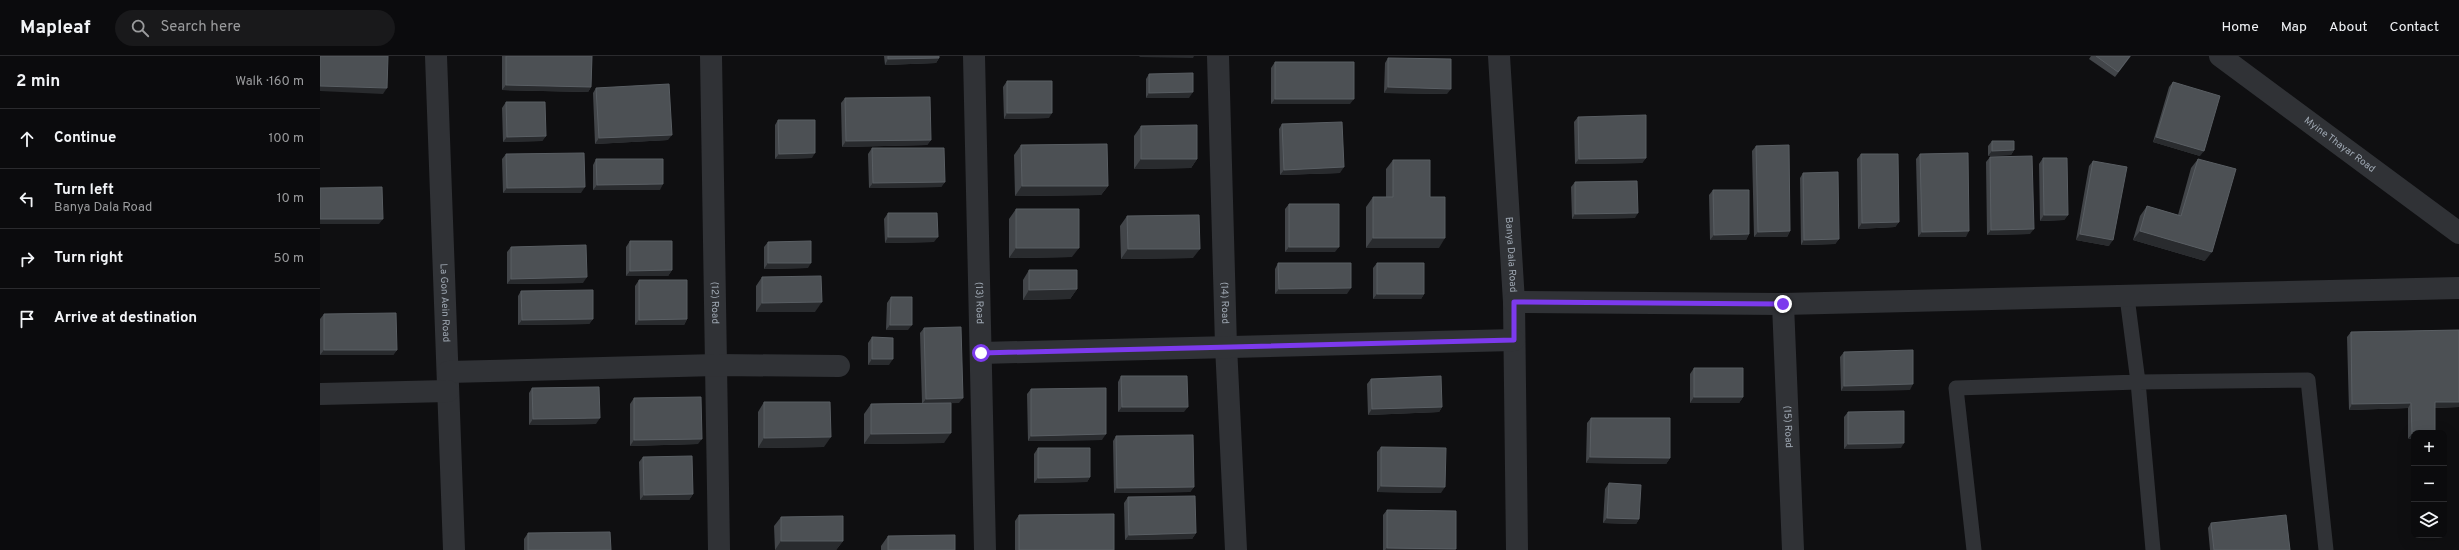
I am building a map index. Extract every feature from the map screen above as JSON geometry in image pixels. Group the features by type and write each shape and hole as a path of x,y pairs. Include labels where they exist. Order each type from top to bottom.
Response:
{"street":[{"name":"La Gon Aein Road","path":"436,56 454,550"},
{"name":"(12) Road","path":"711,56 719,550"},
{"name":"(13) Road","path":"974,56 985,550"},
{"name":"(14) Road","path":"1218,56 1226,346 1236,550"},
{"name":"Banya Dala Road","path":"1499,56 1514,302 1517,550"},
{"name":"Myine Thayar Road","path":"2220,56 2459,232"},
{"path":"1514,302 1783,304 2459,288"},
{"name":"(15) Road","path":"1783,304 1793,550"},
{"path":"981,353 1514,340"},
{"path":"320,394 448,382 716,365 839,366"}],"lane":[{"path":"2127,297 2138,382 2153,550"},
{"path":"1974,550 1956,388 2138,382 2308,380 2326,550"}],"building":[{"path":"320,56 388,56 387,88 320,86"},
{"path":"506,56 592,56 591,87 506,85"},
{"path":"888,56 939,56 939,58 888,59"},
{"path":"2096,56 2130,56 2118,72"},
{"path":"1388,58 1451,59 1451,89 1388,87"},
{"path":"1275,62 1354,62 1354,99 1275,99"},
{"path":"1193,73 1193,92 1149,93 1149,74"},
{"path":"1007,81 1052,81 1052,113 1007,113"},
{"path":"2173,82 2220,96 2204,151 2156,137"},
{"path":"669,84 672,135 599,138 596,88"},
{"path":"930,97 931,140 846,141 845,98"},
{"path":"506,102 545,102 546,136 507,137"},
{"path":"1646,115 1646,158 1579,159 1578,117"},
{"path":"778,120 815,120 815,153 779,154"},
{"path":"1342,122 1344,167 1284,170 1282,124"},
{"path":"1197,125 1197,159 1141,159 1141,126"},
{"path":"1992,141 2014,141 2014,150 1992,151"},
{"path":"1107,144 1108,186 1022,186 1021,145"},
{"path":"1789,145 1790,231 1758,232 1756,146"},
{"path":"872,148 944,148 945,182 873,183"},
{"path":"584,153 585,187 507,188 506,154"},
{"path":"1968,153 1969,231 1922,232 1920,154"},
{"path":"1861,154 1898,154 1899,222 1862,223"},
{"path":"2032,156 2034,229 1991,230 1990,157"},
{"path":"2043,158 2067,158 2068,215 2044,215"},
{"path":"596,159 663,159 663,184 597,185"},
{"path":"2198,159 2236,169 2212,252 2140,231 2147,206 2181,216"},
{"path":"1393,160 1430,160 1430,197 1445,197 1445,238 1373,238 1373,197 1393,197"},
{"path":"2093,161 2127,167 2113,240 2080,234"},
{"path":"1838,172 1839,239 1804,240 1803,173"},
{"path":"1637,181 1638,213 1575,214 1575,182"},
{"path":"382,187 383,219 320,219 320,188"},
{"path":"1713,190 1749,190 1749,234 1714,235"},
{"path":"1289,204 1339,204 1339,247 1289,247"},
{"path":"1016,209 1079,209 1079,248 1016,248"},
{"path":"888,213 937,213 938,237 888,237"},
{"path":"1199,215 1200,249 1128,249 1127,216"},
{"path":"630,241 672,241 672,270 630,271"},
{"path":"811,241 811,263 768,263 768,242"},
{"path":"586,245 587,277 511,279 511,247"},
{"path":"1278,263 1351,263 1351,288 1279,289"},
{"path":"1377,263 1424,263 1424,294 1377,294"},
{"path":"1029,270 1077,270 1077,289 1029,290"},
{"path":"821,276 822,302 762,303 762,277"},
{"path":"639,280 687,280 687,319 639,320"},
{"path":"593,290 593,319 522,320 521,291"},
{"path":"891,297 912,297 912,325 890,325"},
{"path":"396,313 397,350 324,350 324,314"},
{"path":"961,327 963,398 926,399 924,328"},
{"path":"2459,330 2459,402 2435,402 2435,430 2412,430 2411,403 2352,404 2351,332"},
{"path":"872,337 893,338 893,359 872,359"},
{"path":"1913,350 1913,384 1844,386 1844,352"},
{"path":"1694,368 1743,368 1743,397 1694,397"},
{"path":"1121,376 1187,376 1188,407 1122,407"},
{"path":"1441,376 1442,407 1372,409 1371,379"},
{"path":"599,387 600,418 533,419 532,388"},
{"path":"1106,388 1106,434 1031,436 1031,389"},
{"path":"701,397 702,439 634,440 634,398"},
{"path":"764,402 830,402 831,437 764,438"},
{"path":"951,403 951,433 871,434 871,404"},
{"path":"1904,411 1904,443 1848,444 1848,412"},
{"path":"1591,418 1670,418 1670,458 1590,457"},
{"path":"1193,435 1194,487 1117,488 1116,436"},
{"path":"1381,447 1446,448 1445,487 1381,486"},
{"path":"1038,448 1090,448 1090,477 1038,478"},
{"path":"692,456 693,494 644,495 643,457"},
{"path":"1609,483 1641,485 1639,519 1607,518"},
{"path":"1195,496 1196,533 1129,535 1128,497"},
{"path":"1387,510 1456,511 1456,549 1387,548"},
{"path":"1114,514 1114,550 1019,550 1019,515"},
{"path":"2286,515 2290,550 2214,550 2211,523"},
{"path":"843,516 843,541 781,541 781,517"},
{"path":"610,532 611,550 528,550 528,533"},
{"path":"955,535 955,550 888,550 888,536"}],"route":[{"path":"981,353 1514,340 1514,302 1783,304"}]}
